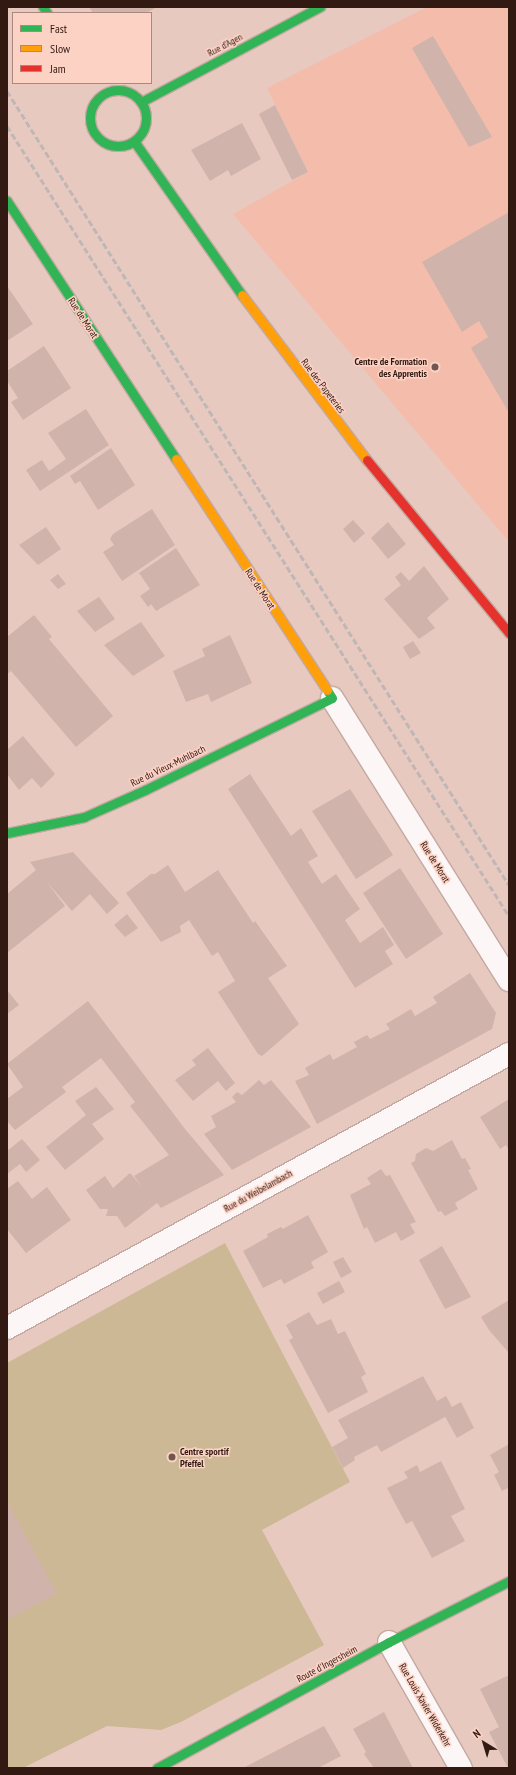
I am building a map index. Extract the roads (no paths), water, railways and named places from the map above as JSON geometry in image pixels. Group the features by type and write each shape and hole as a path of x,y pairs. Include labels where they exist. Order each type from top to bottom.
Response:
{"street":[{"name":"Rue d'Agen","path":"141,102 320,7"},
{"path":"118,90 127,92 141,102 145,110 144,127 134,141 115,146 98,138 92,130 90,115 100,92 118,90"},
{"name":"Rue des Papeteries","path":"134,141 246,301 336,422 509,633"},
{"name":"Rue de Morat","path":"7,202 332,698 509,980"},
{"name":"Rue du Vieux-Muhlbach","path":"7,833 84,817 145,790 332,698"},
{"name":"Rue du Weibelambach","path":"7,1328 509,1054"},
{"name":"Route d'Ingersheim","path":"157,1768 389,1642 509,1581"},
{"name":"Rue Louis Xavier Widerkehr","path":"389,1642 461,1768"}],"railway":[{"path":"7,91 509,885"},
{"path":"7,126 509,916"}],"place":[{"name":"Centre de Formation des Apprentis","path":"435,367"},
{"name":"Centre sportif Pfeffel","path":"172,1457"}]}
